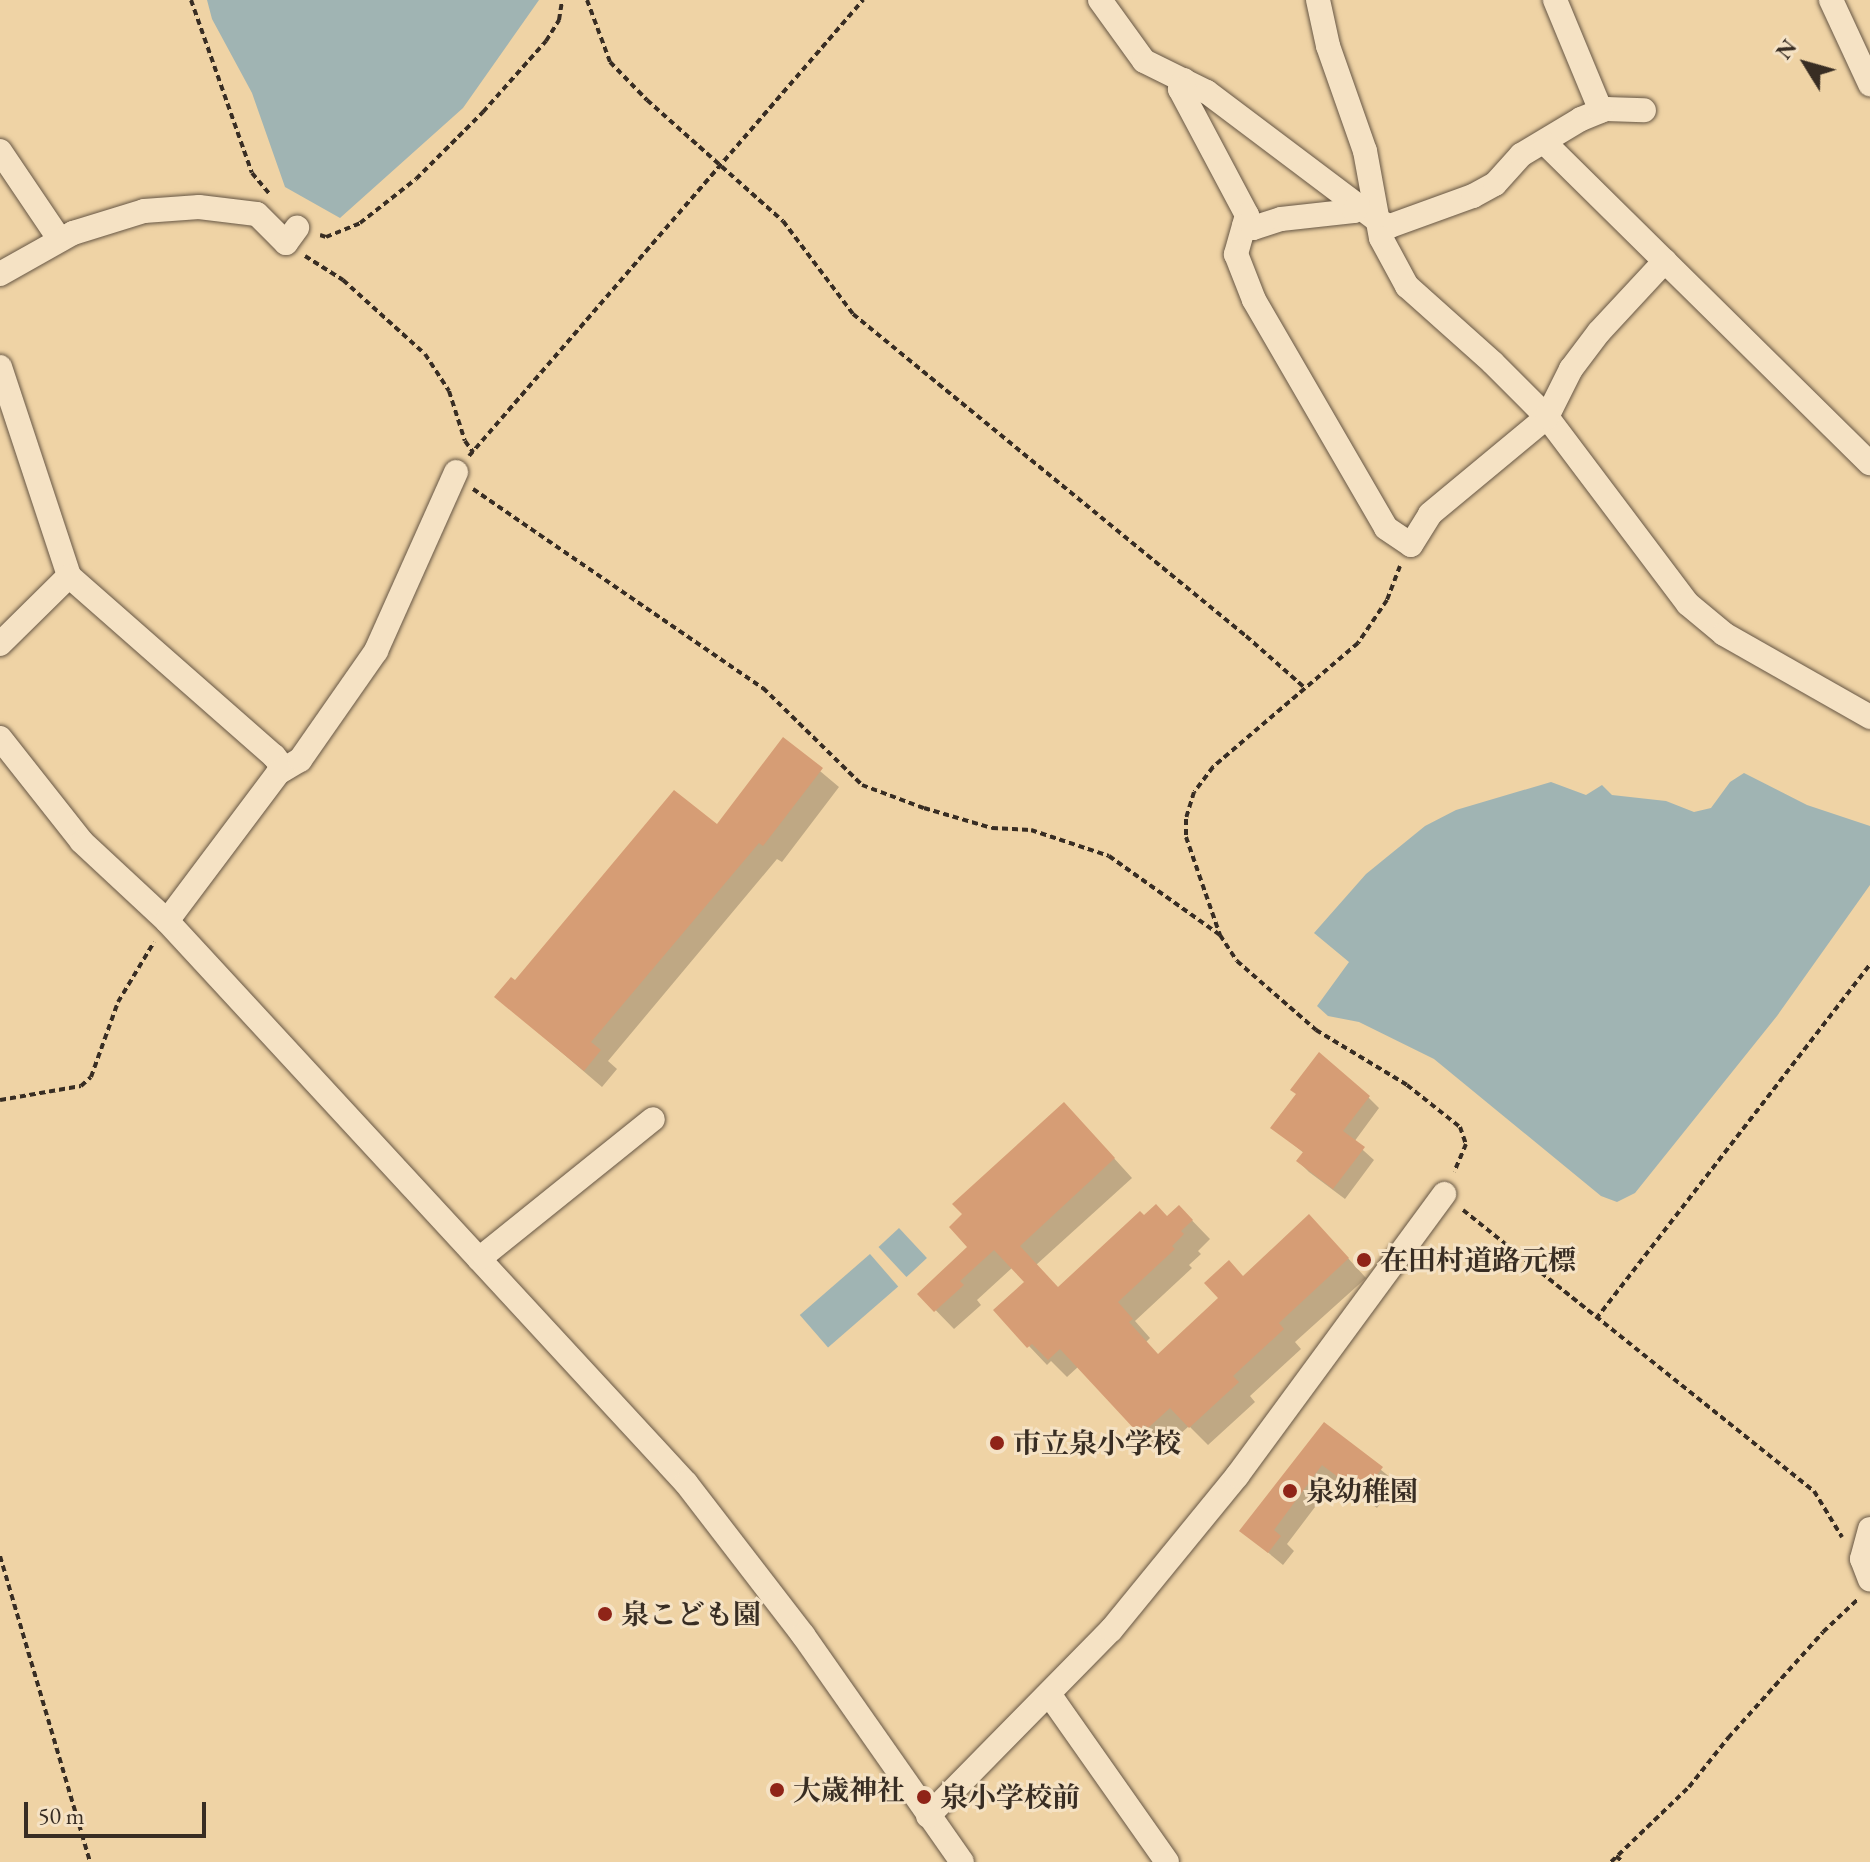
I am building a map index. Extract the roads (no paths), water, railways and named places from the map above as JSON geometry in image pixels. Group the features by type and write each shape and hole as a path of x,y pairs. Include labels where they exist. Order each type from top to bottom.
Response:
{"street":[{"path":"1100,0 1144,61 1207,92 1378,221 1390,226 1473,196 1495,184 1521,155 1601,111 1644,110"},
{"path":"1318,0 1328,46 1365,151 1381,238 1407,286 1547,417 1688,604 1724,634 1870,717"},
{"path":"1555,0 1601,111"},
{"path":"1831,0 1870,84"},
{"path":"1184,80 1180,89 1247,215 1236,254 1254,300 1386,528 1411,545 1430,514 1547,417 1571,369 1599,332 1665,261"},
{"path":"1545,143 1870,463"},
{"path":"0,151 60,240"},
{"path":"1244,226 1253,228 1281,219 1354,211 1358,205"},
{"path":"0,274 60,240 144,211 199,207 257,214 292,236"},
{"path":"0,367 69,576 274,756 284,769"},
{"path":"167,921 278,773 300,760 376,651 456,472"},
{"path":"0,644 69,576"},
{"path":"0,738 82,842 167,921 686,1483 803,1635 962,1862"},
{"path":"479,1259 653,1119"},
{"path":"928,1816 1111,1630 1237,1476 1444,1194"},
{"path":"1866,1570 1870,1529"},
{"path":"1049,1694 1167,1862"}],"place":[{"name":"在田村道路元標","path":"1364,1260"},
{"name":"市立泉小学校","path":"997,1443"},
{"name":"泉幼稚園","path":"1290,1491"},
{"name":"泉こども園","path":"605,1614"},
{"name":"大歳神社","path":"777,1790"},
{"name":"泉小学校前","path":"924,1797"}]}
